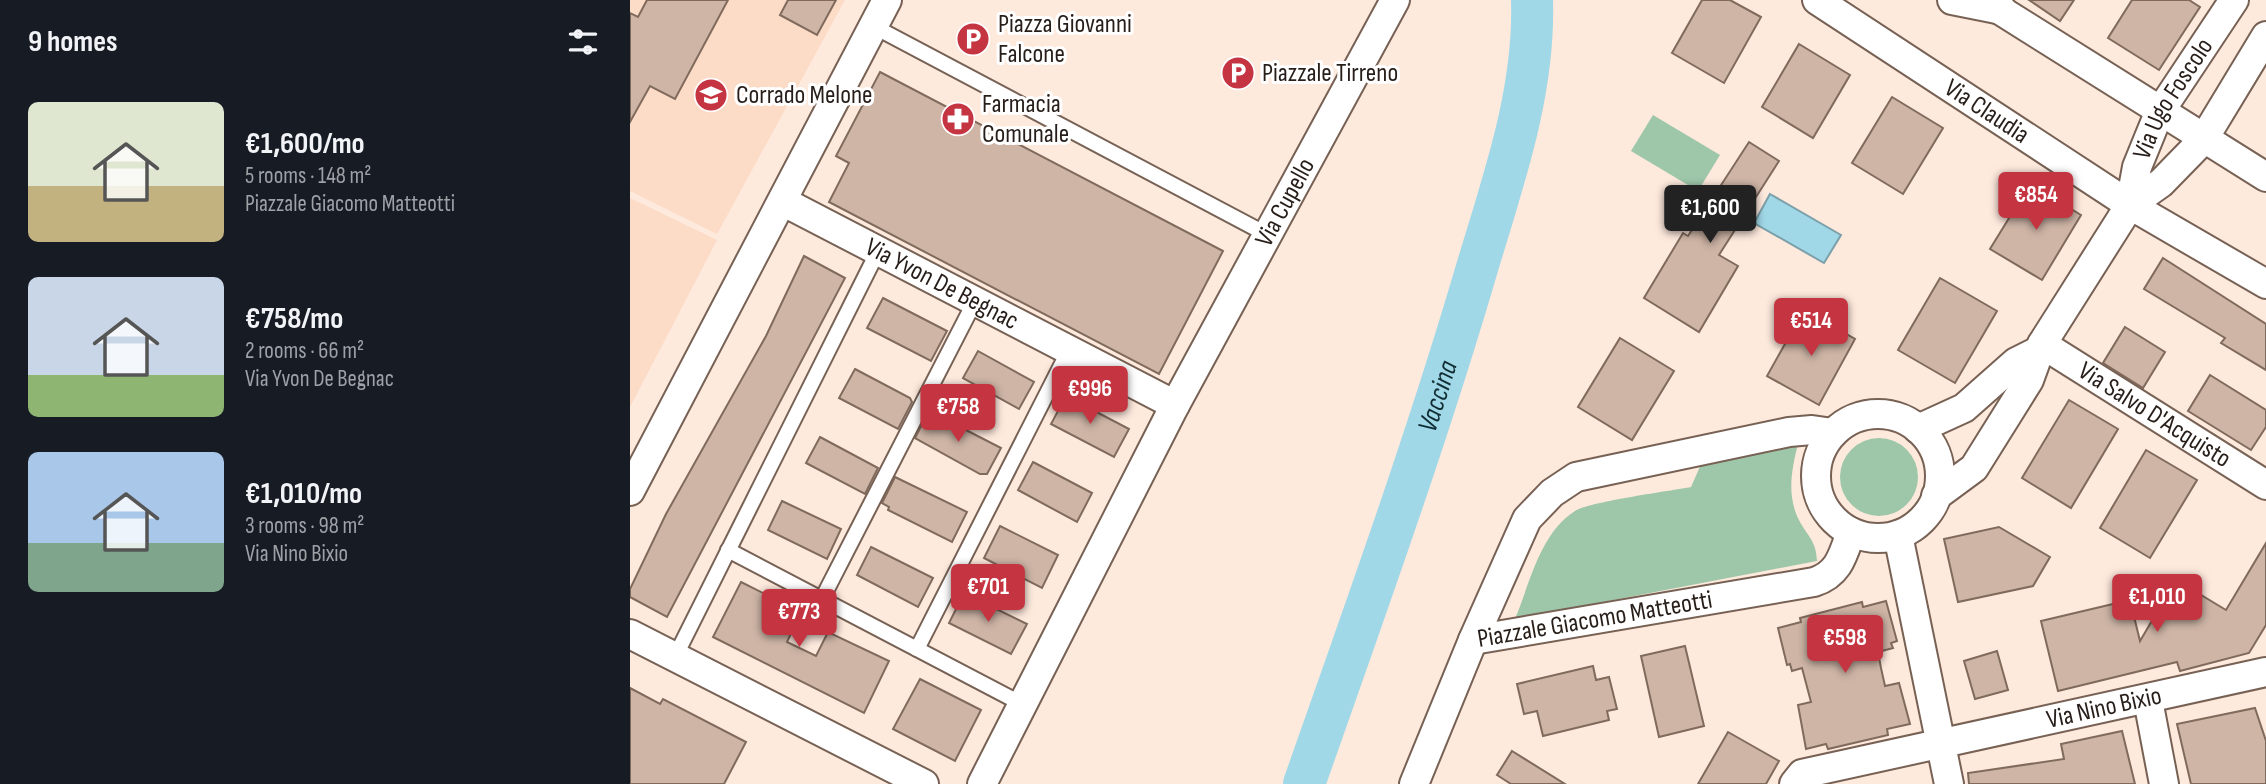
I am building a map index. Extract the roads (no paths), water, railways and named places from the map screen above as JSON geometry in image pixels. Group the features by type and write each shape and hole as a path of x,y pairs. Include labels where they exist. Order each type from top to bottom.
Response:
{"street":[{"path":"630,491 784,202 887,0"},
{"name":"Via Cupello","path":"982,784 1175,405 1395,0"},
{"name":"Via Claudia","path":"1817,0 2130,205 2266,284"},
{"path":"1952,0 1992,5 2159,113 2266,177"},
{"name":"Via Ugo Foscolo","path":"1936,496 1967,475 1980,460 2029,380 2040,348 2130,205 2137,167 2159,113 2234,0"},
{"name":"Via Ugo Foscolo","path":"2130,205 2161,183 2203,140 2266,36"},
{"name":"Via Yvon De Begnac","path":"784,202 1175,405"},
{"name":"Via Ugo Foscolo","path":"1917,429 1964,408 2016,362 2040,348"},
{"name":"Via Salvo D'Acquisto","path":"2040,348 2266,485"},
{"path":"1884,414 1902,419 1917,429 1930,442 1938,460 1940,478 1936,496 1927,513 1914,526 1898,535 1866,537 1851,532 1835,521 1823,506 1817,488 1819,459 1833,433 1847,422 1884,414"},
{"name":"Piazzale Giacomo Matteotti","path":"1473,640 1527,519 1552,493 1576,477 1789,432 1812,430 1833,433"},
{"name":"Piazzale Giacomo Matteotti","path":"1473,640 1814,582 1831,575 1839,566 1851,532"},
{"path":"1898,535 1949,784"},
{"path":"630,634 924,784"},
{"path":"1414,784 1473,640"},
{"name":"Via Nino Bixio","path":"1794,784 1802,774 2266,672"},
{"path":"2148,700 2164,784"}],"lane":[{"path":"873,26 1268,235"},
{"path":"675,657 878,251"},
{"path":"822,599 975,301"},
{"path":"917,649 1069,350"},
{"path":"729,550 1022,704"}],"water":[{"path":"1770,194 1841,235 1824,263 1754,223"}],"waterway":[{"name":"Vaccina","path":"1304,784 1416,463 1497,202 1523,102 1532,34 1532,0"}],"place":[{"name":"Piazza Giovanni Falcone","path":"973,39"},
{"name":"Piazzale Tirreno","path":"1238,73"},
{"name":"Corrado Melone","path":"711,95"},
{"name":"Farmacia Comunale","path":"958,119"}]}
